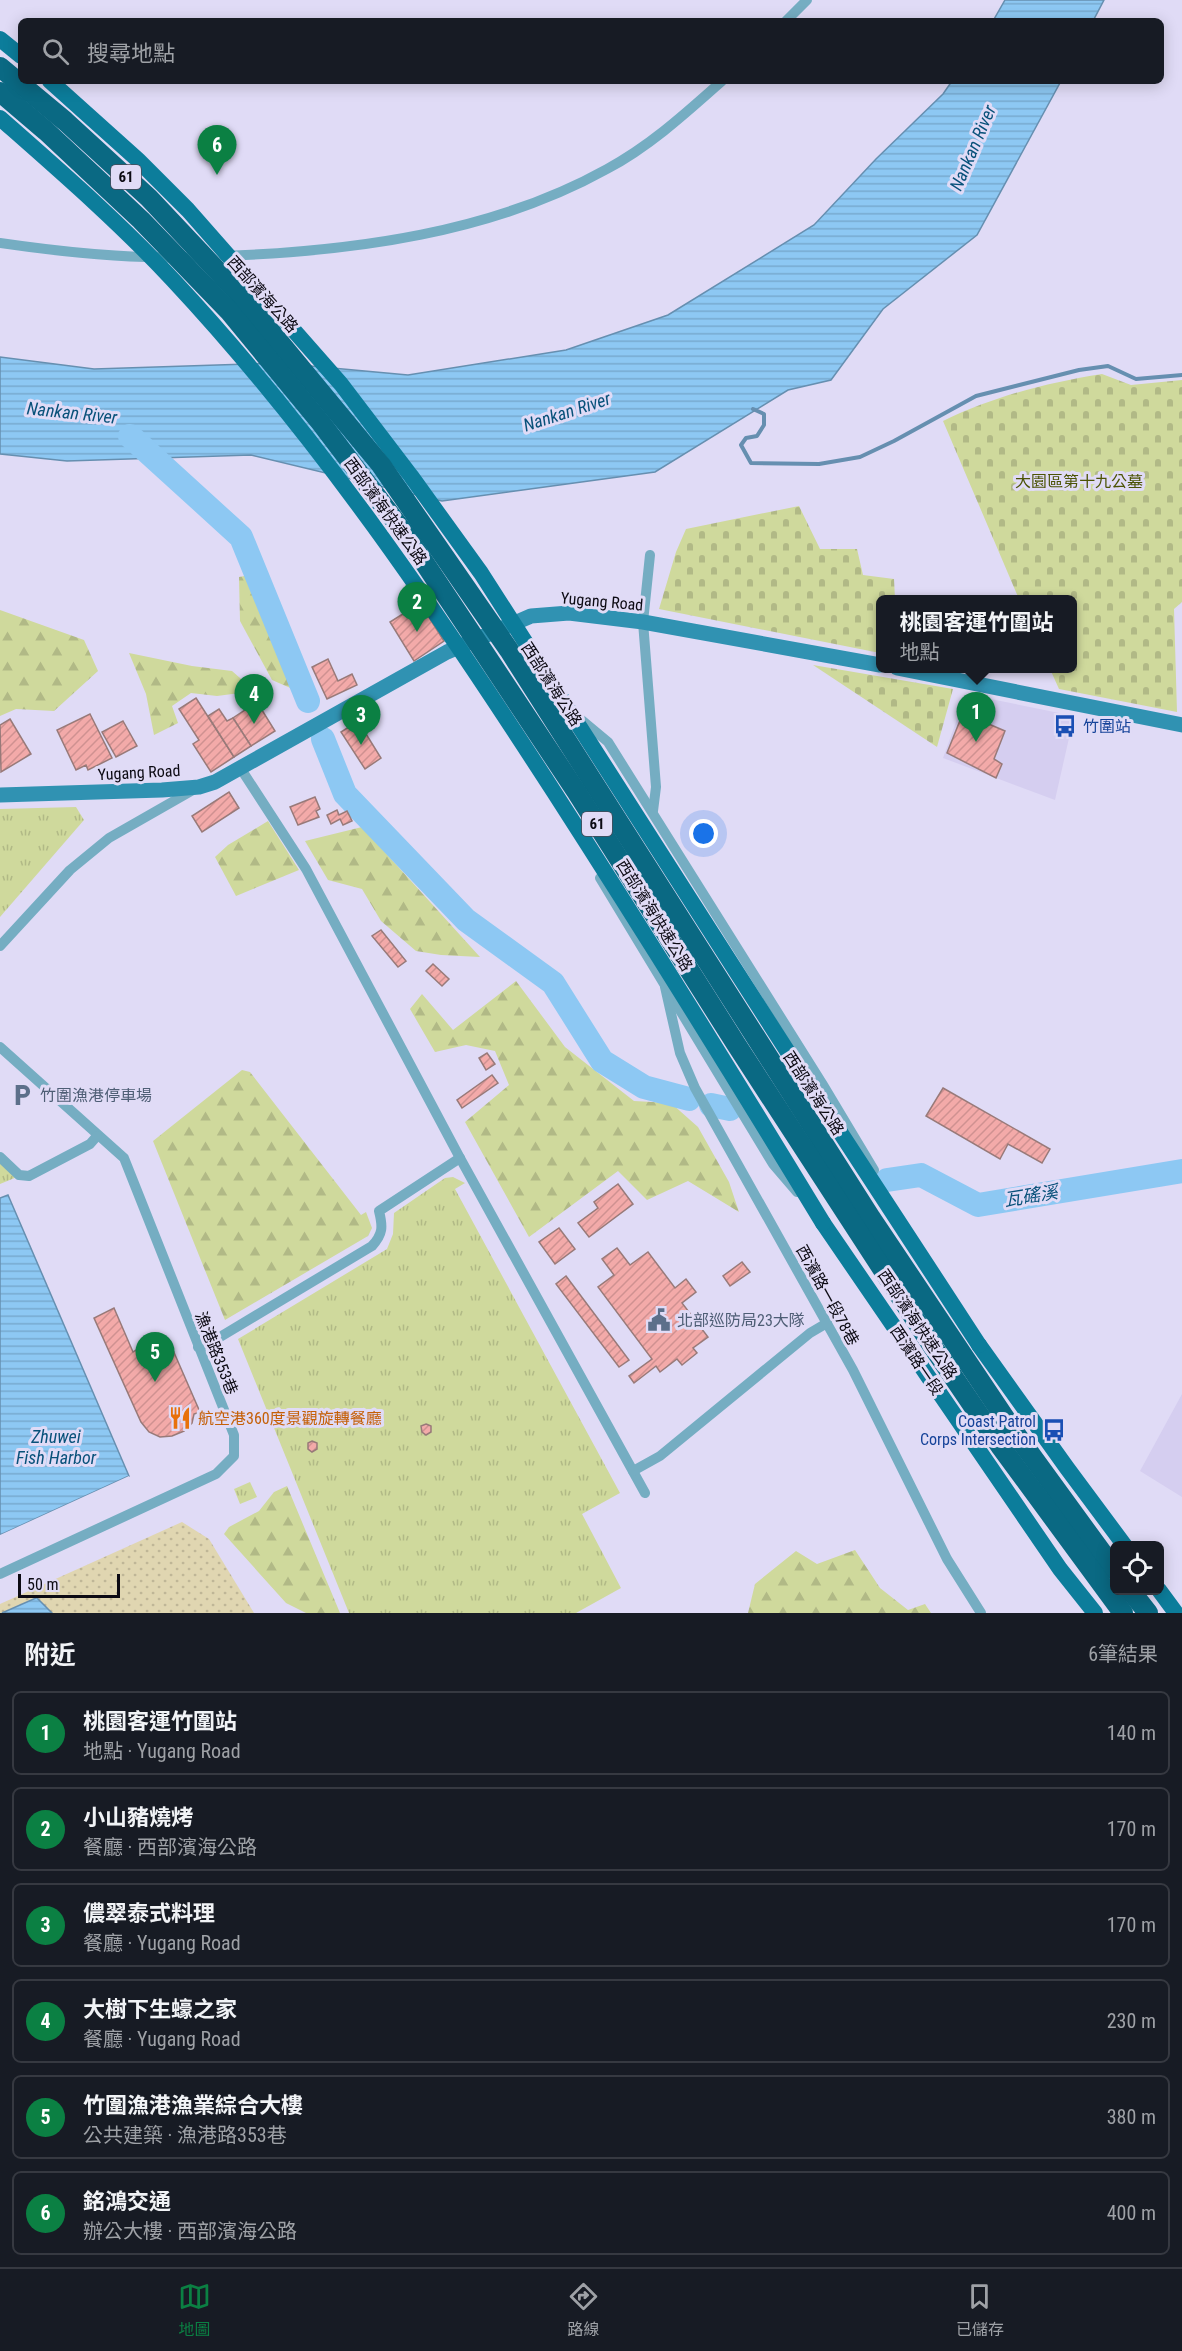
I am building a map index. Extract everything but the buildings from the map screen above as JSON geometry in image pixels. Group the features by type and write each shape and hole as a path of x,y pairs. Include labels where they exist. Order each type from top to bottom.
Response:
{"highway":[{"name":"西部濱海快速公路","path":"0,67 18,82"},
{"name":"西部濱海快速公路","path":"20,84 65,121 149,198 242,297 381,465 509,650 871,1218 1015,1433 1110,1564"},
{"name":"西部濱海快速公路","path":"0,92 46,131 141,220 229,311 321,423 406,535 576,791 928,1341 1008,1456 1123,1613"},
{"path":"1134,1595 1148,1613"}],"main road":[{"path":"0,39 18,54"},
{"name":"西部濱海公路","path":"53,84 138,160 195,218 341,384 411,476 481,573 742,981 979,1345"},
{"name":"61","path":"0,118 84,193 172,279 267,388 351,496 431,606 525,746 682,991 823,1223"},
{"name":"西濱路一段","path":"823,1223 1060,1569 1095,1613"},
{"name":"61","path":"979,1345 1122,1541"},
{"path":"1163,1595 1176,1613"}],"street":[{"path":"789,18 807,0"},
{"path":"0,243 67,252 166,258 261,255 300,252 409,236 484,220 543,200 608,169 658,136 719,84"},
{"path":"650,555 643,622 656,787 653,811"},
{"name":"Yugang Road","path":"0,795 162,790 199,787 215,782 447,652 531,616 569,613 643,622 876,664"},
{"path":"504,627 550,694 609,742 958,1303 979,1345"},
{"path":"471,642 521,717 557,808 665,987 773,1164 823,1223"},
{"path":"917,673 1182,725"},
{"path":"241,769 306,869 460,1158 645,1492"},
{"path":"0,946 70,870 109,838 199,787"},
{"name":"西濱路一段78巷","path":"665,987 680,1053 695,1088 827,1323 947,1559 981,1613"},
{"name":"漁港路353巷","path":"0,1047 124,1158 234,1435 234,1456 216,1474 0,1574"},
{"path":"0,1157 19,1175 29,1176 90,1144 97,1136"},
{"path":"198,1347 214,1340 372,1246 381,1237 382,1225 379,1211 460,1158"},
{"path":"633,1471 660,1456 810,1333 827,1323"}],"shaded area":[{"path":"966,694 1074,716 1055,800 943,758"},
{"path":"1182,1394 1182,1497 1140,1471"}],"green space":[{"name":"大園區第十九公墓","path":"1102,374 1131,385 1182,380 1182,602 1174,609 1177,712 1059,689 1052,673 1077,673 1077,595 1017,595 943,421 982,404 1061,382"},
{"path":"799,506 820,549 857,549 863,575 894,579 895,595 876,595 876,652 659,609 676,552 686,529"},
{"path":"250,575 295,690 272,680 240,621 239,577"},
{"path":"0,610 84,640 98,671 54,711 16,709 0,716"},
{"path":"129,653 192,666 232,671 255,691 217,696 191,693 172,706 178,723 154,735 146,694"},
{"path":"813,665 953,689 937,747"},
{"path":"76,807 84,820 0,917 0,809"},
{"path":"268,821 299,870 236,896 215,857 228,845"},
{"path":"362,827 480,957 416,951 381,921 362,889 328,880 305,841"},
{"path":"516,981 565,1047 634,1101 671,1103 698,1127 729,1182 739,1212 688,1181 647,1200 618,1171 529,1237 465,1122 509,1085 495,1051 466,1045 435,1052 410,1009 422,994 453,1030"},
{"path":"242,1070 250,1072 361,1215 366,1212 372,1228 368,1236 225,1320 153,1141"},
{"path":"0,1161 17,1177 0,1184"},
{"path":"453,1177 465,1183 455,1189 620,1493 582,1514 621,1588 576,1613 349,1613 238,1339 387,1249 393,1234 394,1213 445,1178"},
{"path":"250,1482 257,1497 240,1504 234,1489"},
{"path":"287,1486 340,1613 306,1613 286,1603 224,1534 229,1527 259,1511 274,1492"},
{"path":"855,1550 880,1588 908,1610 925,1604 931,1613 748,1613 755,1584 796,1551 817,1564"}],"sand":[{"path":"182,1522 209,1539 254,1613 0,1613 0,1604"}],"water":[{"path":"1005,0 1104,0 1095,18 995,18"},
{"name":"Nankan River","path":"950,84 1059,84 977,235 883,309 831,380 788,390 655,472 442,501 251,455 67,461 0,454 0,357 94,369 278,363 408,375 566,350 668,315 814,225 876,159 943,94"},
{"name":"Zhuwei Fish Harbor","path":"8,1195 129,1476 0,1535 0,1198"},
{"path":"36,1598 52,1613 2,1613"}],"pier":[{"path":"129,1476 130,1479 0,1538 0,1535"}],"waterway":[{"path":"753,409 764,414 764,425 757,436 746,438 741,445 751,463 819,464 860,457 976,396 1079,370 1108,366 1136,379 1182,375"},
{"path":"130,436 241,537 308,701"},
{"path":"323,739 345,794 466,920 553,983 602,1061 644,1087 689,1099"},
{"path":"711,1105 730,1109"},
{"name":"瓦磘溪","path":"887,1180 921,1175 978,1205 1182,1171"}],"place":[{"name":"銘鴻交通","path":"217,175"},
{"name":"小山豬燒烤","path":"417,632"},
{"name":"大樹下生蠔之家","path":"254,724"},
{"name":"竹圍站","path":"1065,726"},
{"name":"桃園客運竹圍站","path":"976,742"},
{"name":"儂翠泰式料理","path":"361,745"},
{"name":"竹圍漁港停車場","path":"22,1095"},
{"name":"北部巡防局23大隊","path":"659,1320"},
{"name":"竹圍漁港漁業綜合大樓","path":"155,1382"},
{"name":"航空港360度景觀旋轉餐廳","path":"180,1418"},
{"name":"Coast Patrol Corps Intersection","path":"1054,1430"}]}
